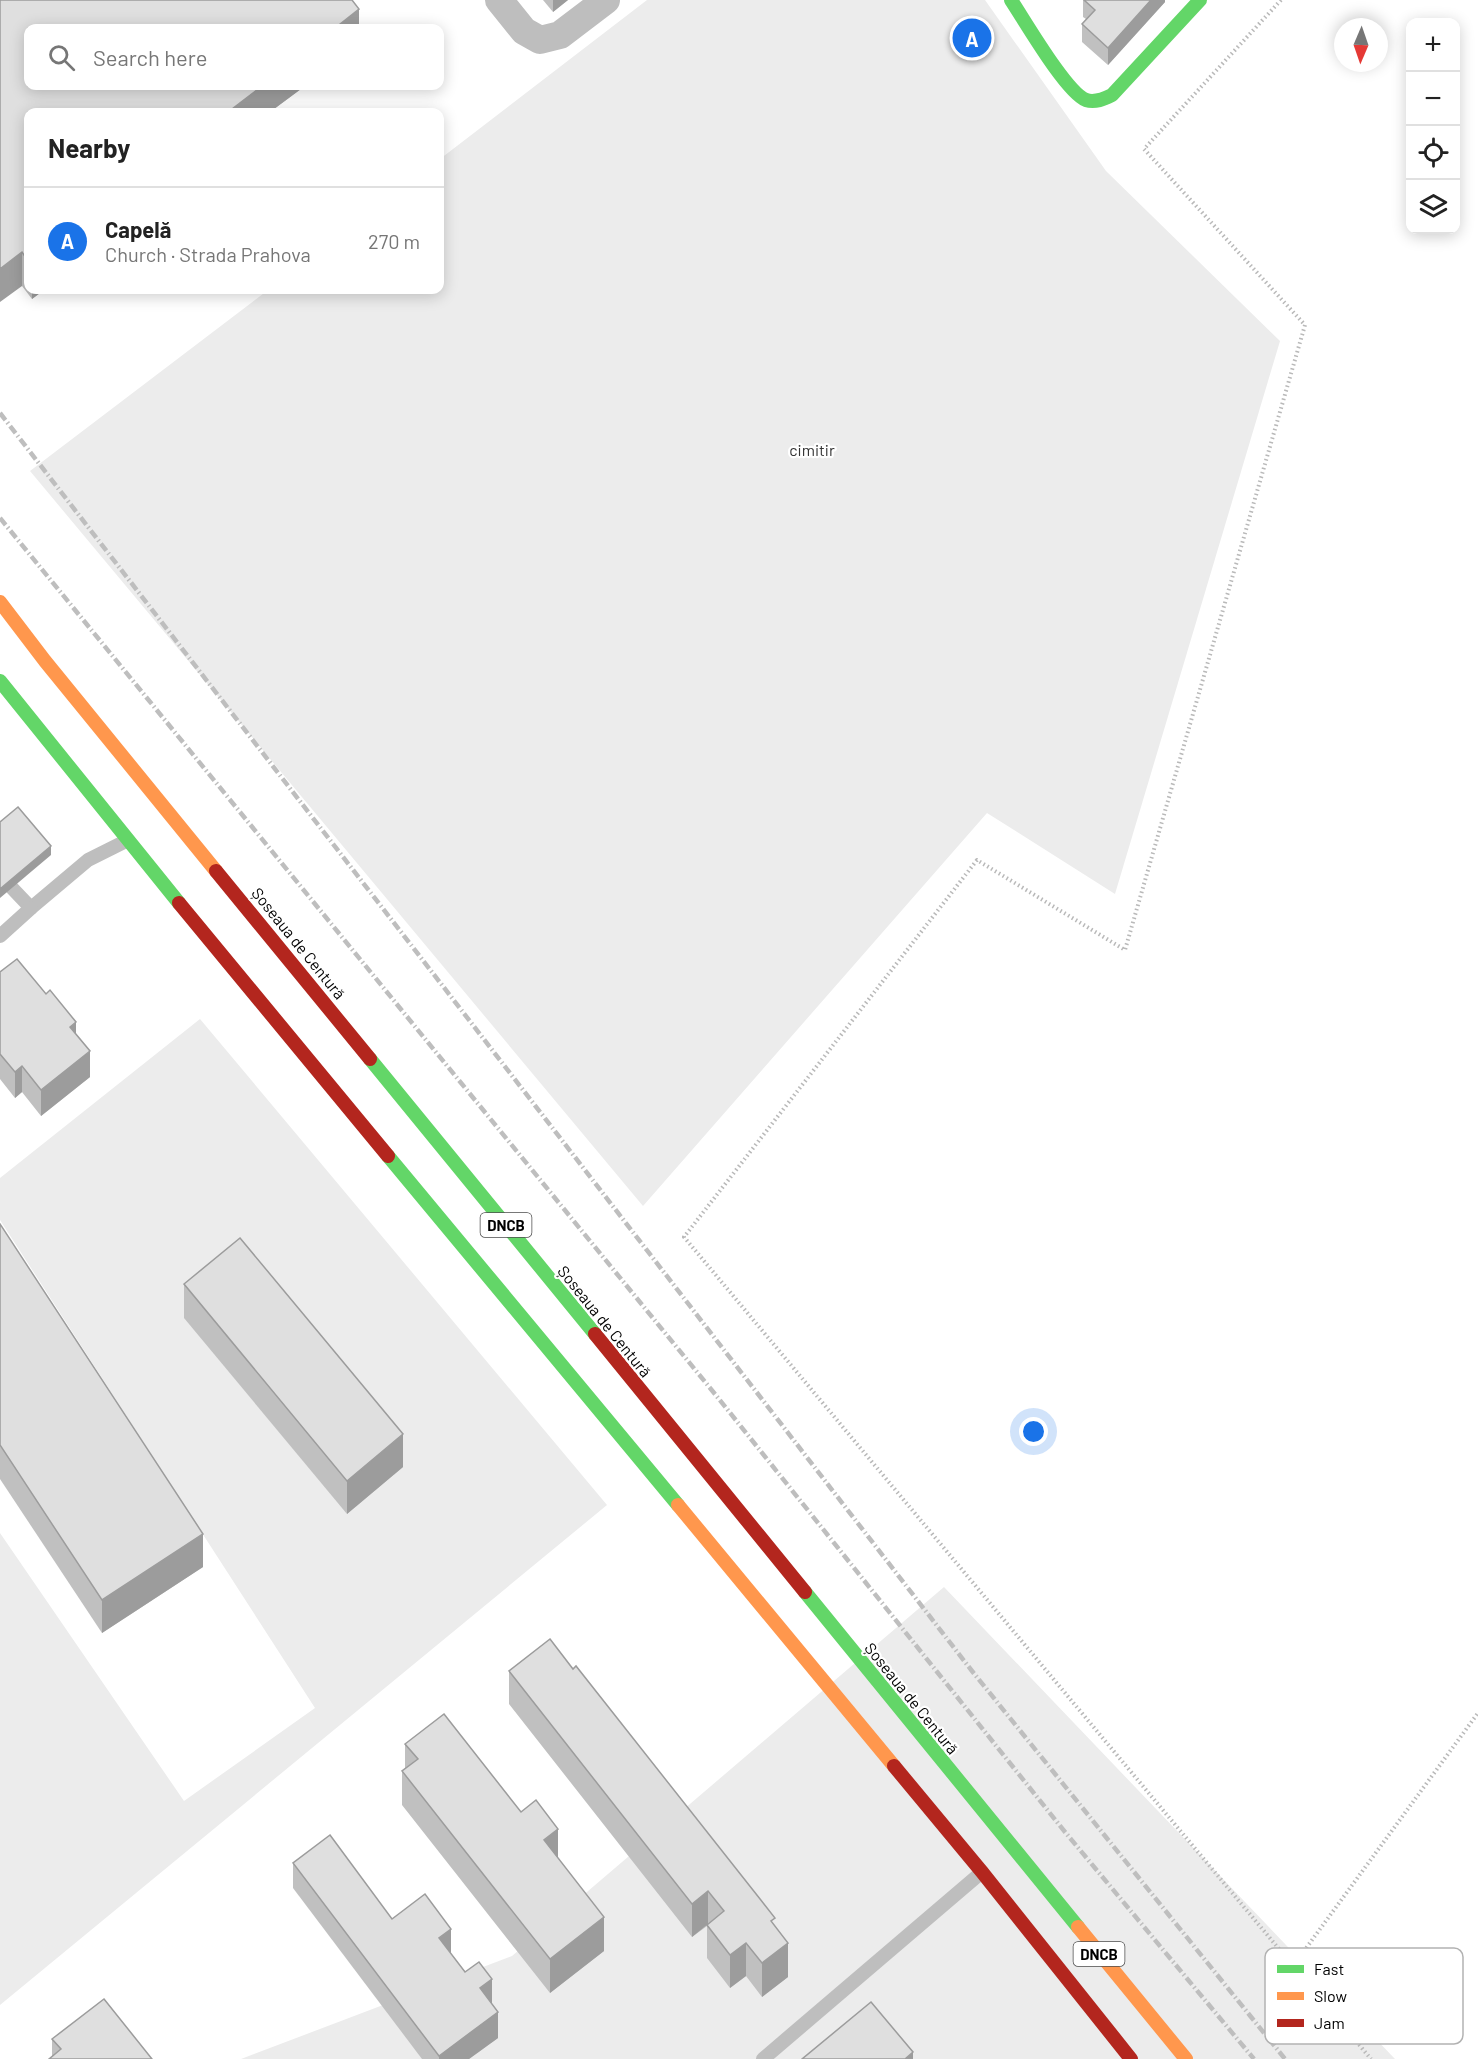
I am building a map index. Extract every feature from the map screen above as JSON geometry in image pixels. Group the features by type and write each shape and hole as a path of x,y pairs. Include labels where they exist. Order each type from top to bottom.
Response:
{"main road":[{"path":"1011,0 1070,88 1079,97 1089,102 1102,102 1112,95 1200,0"},
{"name":"Șoseaua de Centură","path":"0,602 45,661 1186,2059"},
{"name":"DNCB","path":"0,681 127,841 982,1872 1131,2059"}],"street":[{"path":"500,0 524,31 540,40 560,35 606,0"}],"lane":[{"path":"0,936 88,860 106,849 127,841"},
{"path":"12,888 31,908"},
{"path":"763,2059 982,1872"}],"path":[{"path":"1278,1948 684,1237 977,860 1125,950 1305,325 1144,148 1281,0"},
{"path":"1306,1948 1478,1713"},
{"path":"1358,2044 1371,2059"}],"green space":[{"name":"cimitir","path":"647,0 985,0 1106,171 1280,341 1115,894 987,813 643,1206 30,471 263,294 444,294 444,156"},
{"path":"200,1019 607,1505 0,2005 0,1533 184,1801 315,1708 0,1220 0,1178"},
{"path":"944,1587 1289,1948 1265,1948 1265,2044 1381,2044 1395,2059 241,2059 512,1956"}],"building":[{"path":"0,0 352,0 359,9 340,24 24,24 24,90 257,90 233,108 24,108 24,255 22,252 0,269"},
{"path":"1084,0 1151,0 1108,48 1082,24 1095,10"},
{"path":"18,807 51,846 0,889 0,822"},
{"path":"17,959 46,994 50,990 76,1022 70,1027 90,1051 41,1090 22,1066 15,1072 0,1054 0,972"},
{"path":"0,1224 203,1534 102,1600 0,1445"},
{"path":"240,1238 403,1434 347,1481 184,1284"},
{"path":"550,1639 573,1669 576,1666 775,1918 771,1921 788,1943 762,1963 746,1943 730,1955 707,1925 724,1911 708,1891 692,1904 509,1671"},
{"path":"444,1714 521,1812 536,1800 558,1829 544,1840 604,1917 550,1959 402,1771 418,1759 405,1744"},
{"path":"330,1835 392,1919 425,1894 451,1929 439,1938 465,1972 479,1962 492,1979 480,1988 498,2012 439,2056 293,1863"},
{"path":"104,1999 152,2059 49,2059 61,2049 52,2039"},
{"path":"871,2002 913,2052 905,2059 802,2059"}],"railway":[{"path":"0,413 972,1671 1265,2034"},
{"path":"0,518 719,1399 1065,1832 1254,2059"},
{"path":"1273,2044 1285,2059"}],"traffic: fast":[{"path":"1011,0 1046,55 1068,84 1086,100 1093,101 1112,95 1200,0"},
{"path":"0,681 179,903"},
{"path":"370,1059 595,1334"},
{"path":"388,1156 678,1505"},
{"path":"805,1592 1078,1927"}],"traffic: slow":[{"path":"0,602 45,661 216,871"},
{"path":"678,1505 894,1766"},
{"path":"1078,1927 1186,2059"}],"traffic: jam":[{"path":"216,871 370,1059"},
{"path":"179,903 388,1156"},
{"path":"595,1334 805,1592"},
{"path":"894,1766 1131,2059"}],"place":[{"name":"Capelă","path":"972,38"}]}
